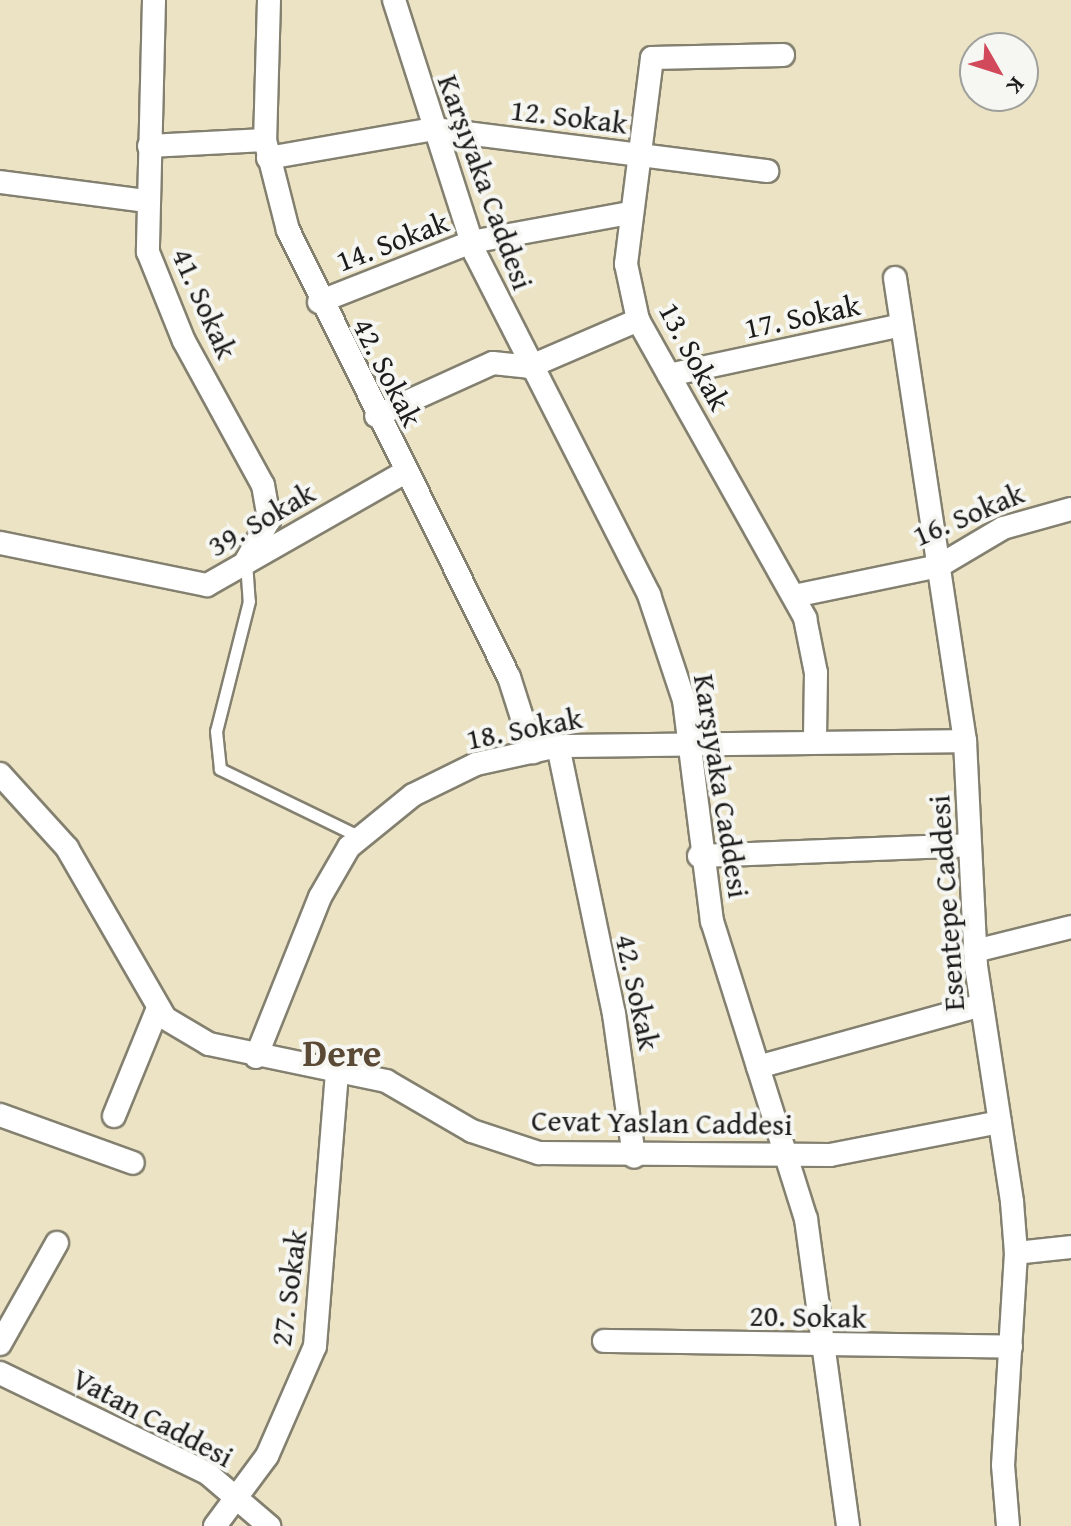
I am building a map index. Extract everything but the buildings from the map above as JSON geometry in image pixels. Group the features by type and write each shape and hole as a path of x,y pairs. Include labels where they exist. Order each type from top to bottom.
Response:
{"street":[{"name":"41. Sokak","path":"154,0 146,201 148,252 161,291 267,500 269,520 246,561"},
{"name":"42. Sokak","path":"269,0 266,149 319,302 509,677 533,752"},
{"name":"Karşıyaka Caddesi","path":"394,0 471,242 529,367 649,595 684,700 699,856 758,1067 806,1219 848,1526"},
{"name":"13. Sokak","path":"783,55 652,58 636,155 626,264 638,320 794,596 816,673 815,740"},
{"name":"12. Sokak","path":"149,146 266,149 434,129 767,171"},
{"path":"0,182 146,201"},
{"name":"14. Sokak","path":"319,302 471,242 629,213"},
{"name":"Esentepe Caddesi","path":"895,278 965,741 975,951 1016,1253 1003,1465 1008,1526"},
{"path":"376,416 493,363 529,367 638,320"},
{"name":"17. Sokak","path":"669,375 902,325"},
{"name":"39. Sokak","path":"0,543 183,585 207,585 405,472"},
{"name":"16. Sokak","path":"794,596 939,566 1003,528 1071,509"},
{"name":"18. Sokak","path":"256,1057 320,897 360,837 439,780 558,746 688,740 965,741"},
{"name":"42. Sokak","path":"558,746 619,1039 634,1157"},
{"name":"Cevat Yaslan Caddesi","path":"0,774 67,848 158,1008 209,1044 256,1057 386,1081 507,1146 634,1157 786,1156 1000,1122"},
{"path":"699,856 970,845"},
{"path":"975,951 1071,927"},
{"path":"758,1067 982,1005"},
{"path":"114,1116 158,1008"},
{"name":"27. Sokak","path":"215,1526 267,1456 315,1346 337,1071"},
{"path":"0,1115 133,1163"},
{"path":"0,1344 57,1243"},
{"path":"1016,1253 1071,1247"},
{"name":"20. Sokak","path":"604,1341 825,1347 1011,1347"},
{"name":"Vatan Caddesi","path":"0,1373 154,1445 238,1497 269,1526"}],"lane":[{"path":"246,561 249,601 216,731 220,769 360,837"}],"district":[{"name":"Dere","path":"342,1053"}]}
